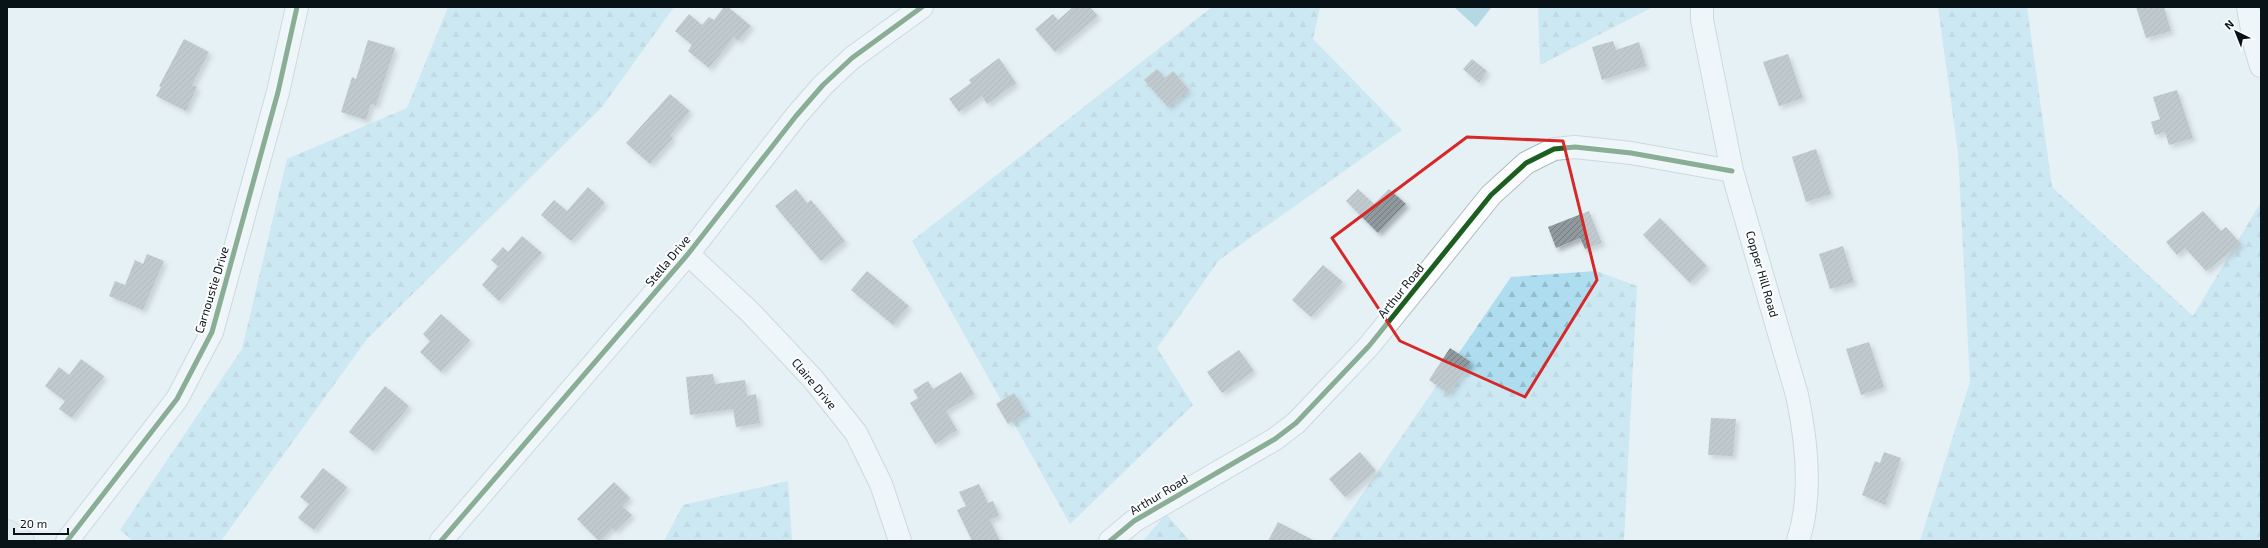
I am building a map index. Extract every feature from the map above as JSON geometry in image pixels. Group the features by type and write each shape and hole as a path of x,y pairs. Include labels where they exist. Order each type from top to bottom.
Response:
{"street":[{"name":"Carnoustie Drive","path":"67,541 177,399 212,332 278,92 297,7"},
{"name":"Stella Drive","path":"441,541 688,254 796,116 823,85 852,58 922,7"},
{"name":"Copper Hill Road","path":"1702,7 1702,20 1732,171 1797,395 1804,429 1806,489 1798,541"},
{"path":"2248,7 2255,46 2261,66"},
{"name":"Arthur Road","path":"1110,541 1134,521 1275,439 1296,424 1369,346 1491,195 1526,163 1554,149 1575,147 1631,153 1732,171"},
{"name":"Claire Drive","path":"688,254 751,313 813,379 856,433 881,484 900,541"}],"highlighted area":[{"path":"1467,137 1563,141 1597,280 1525,397 1400,341 1332,238"}],"green space":[{"path":"448,7 674,7 602,107 367,339 221,541 133,541 120,530 242,349 287,159 407,108"},
{"path":"1212,7 1320,7 1313,39 1402,130 1219,260 1157,348 1193,405 1070,524 912,241"},
{"path":"1538,7 1653,7 1540,65"},
{"path":"1938,7 2027,7 2052,187 2193,316 2261,202 2261,541 1920,541 1970,382 1958,152"},
{"path":"1596,271 1637,286 1624,541 1330,541 1511,277"},
{"path":"788,481 792,541 664,541 683,505"},
{"path":"1166,514 1190,541 1143,541"}],"shaded area":[{"path":"1454,7 1489,7 1491,8 1476,27"}],"building":[{"path":"724,7 728,7 751,26 738,41 734,37 709,68 688,51 692,45 675,31 689,14 702,25 709,17 714,20"},
{"path":"1073,7 1090,7 1098,16 1055,52 1035,29 1053,14 1058,20"},
{"path":"2136,7 2164,7 2171,31 2146,38"},
{"path":"184,39 209,52 192,85 197,87 186,111 156,96 161,87 159,86"},
{"path":"368,40 395,48 376,105 371,104 366,120 341,112 352,77 356,79"},
{"path":"1613,41 1616,50 1639,42 1646,66 1602,80 1592,47"},
{"path":"1788,54 1803,98 1779,106 1763,62"},
{"path":"999,58 1016,83 987,104 982,96 959,112 949,99 971,83 969,80"},
{"path":"1472,59 1487,71 1479,83 1463,69"},
{"path":"1157,69 1165,78 1173,71 1189,90 1168,107 1144,80"},
{"path":"2177,90 2193,138 2169,145 2165,132 2155,135 2151,122 2160,119 2153,97"},
{"path":"670,94 690,111 670,135 673,138 650,164 626,143"},
{"path":"1816,149 1831,194 1806,202 1792,157"},
{"path":"588,187 605,203 571,241 541,215 554,200 567,211"},
{"path":"796,189 807,203 811,200 845,241 821,261 775,206"},
{"path":"1358,189 1374,204 1389,189 1406,204 1378,233 1346,201"},
{"path":"1589,211 1602,243 1585,249 1580,238 1556,248 1548,227"},
{"path":"2203,211 2221,231 2226,227 2241,244 2206,271 2185,248 2177,255 2166,242"},
{"path":"1660,218 1707,266 1690,283 1643,235"},
{"path":"522,236 542,253 499,301 482,285 498,266 491,260 503,247 508,252"},
{"path":"1843,246 1854,282 1830,289 1819,254"},
{"path":"147,254 164,261 143,310 109,296 115,281 125,285 135,260 143,264"},
{"path":"1323,265 1343,282 1311,317 1292,300"},
{"path":"867,271 909,306 893,325 851,290"},
{"path":"441,314 470,340 441,372 420,352 430,341 423,334"},
{"path":"1869,342 1884,387 1861,395 1846,349"},
{"path":"1450,348 1471,362 1449,394 1429,380"},
{"path":"1239,350 1254,371 1222,393 1207,372"},
{"path":"81,359 104,376 72,418 59,409 65,401 45,386 59,367 69,375"},
{"path":"961,372 974,394 946,411 957,430 935,444 910,403 918,398 913,390 928,381 933,389"},
{"path":"713,374 715,384 745,380 747,396 756,394 760,423 736,427 733,409 690,415 686,377"},
{"path":"385,386 409,406 373,451 349,432"},
{"path":"1014,393 1026,413 1008,424 996,404"},
{"path":"1711,418 1736,419 1733,456 1708,455"},
{"path":"1360,452 1376,471 1345,497 1329,479"},
{"path":"1884,452 1901,458 1885,505 1862,495 1875,461 1880,463"},
{"path":"323,468 347,487 314,530 298,518 309,504 300,497"},
{"path":"614,482 630,498 622,506 632,515 615,531 612,528 599,541 577,519"},
{"path":"979,484 988,503 993,501 999,515 990,520 1000,541 972,541 957,510 966,506 959,492"},
{"path":"1278,522 1315,541 1268,541"}],"cycle path":[{"path":"67,541 177,399 212,332 278,92 297,7"},
{"path":"441,541 688,254 796,116 823,85 852,58 922,7"},
{"path":"1110,541 1134,521 1275,439 1296,423 1369,346 1491,195 1526,163 1554,149 1575,147 1631,153 1732,171"}]}
